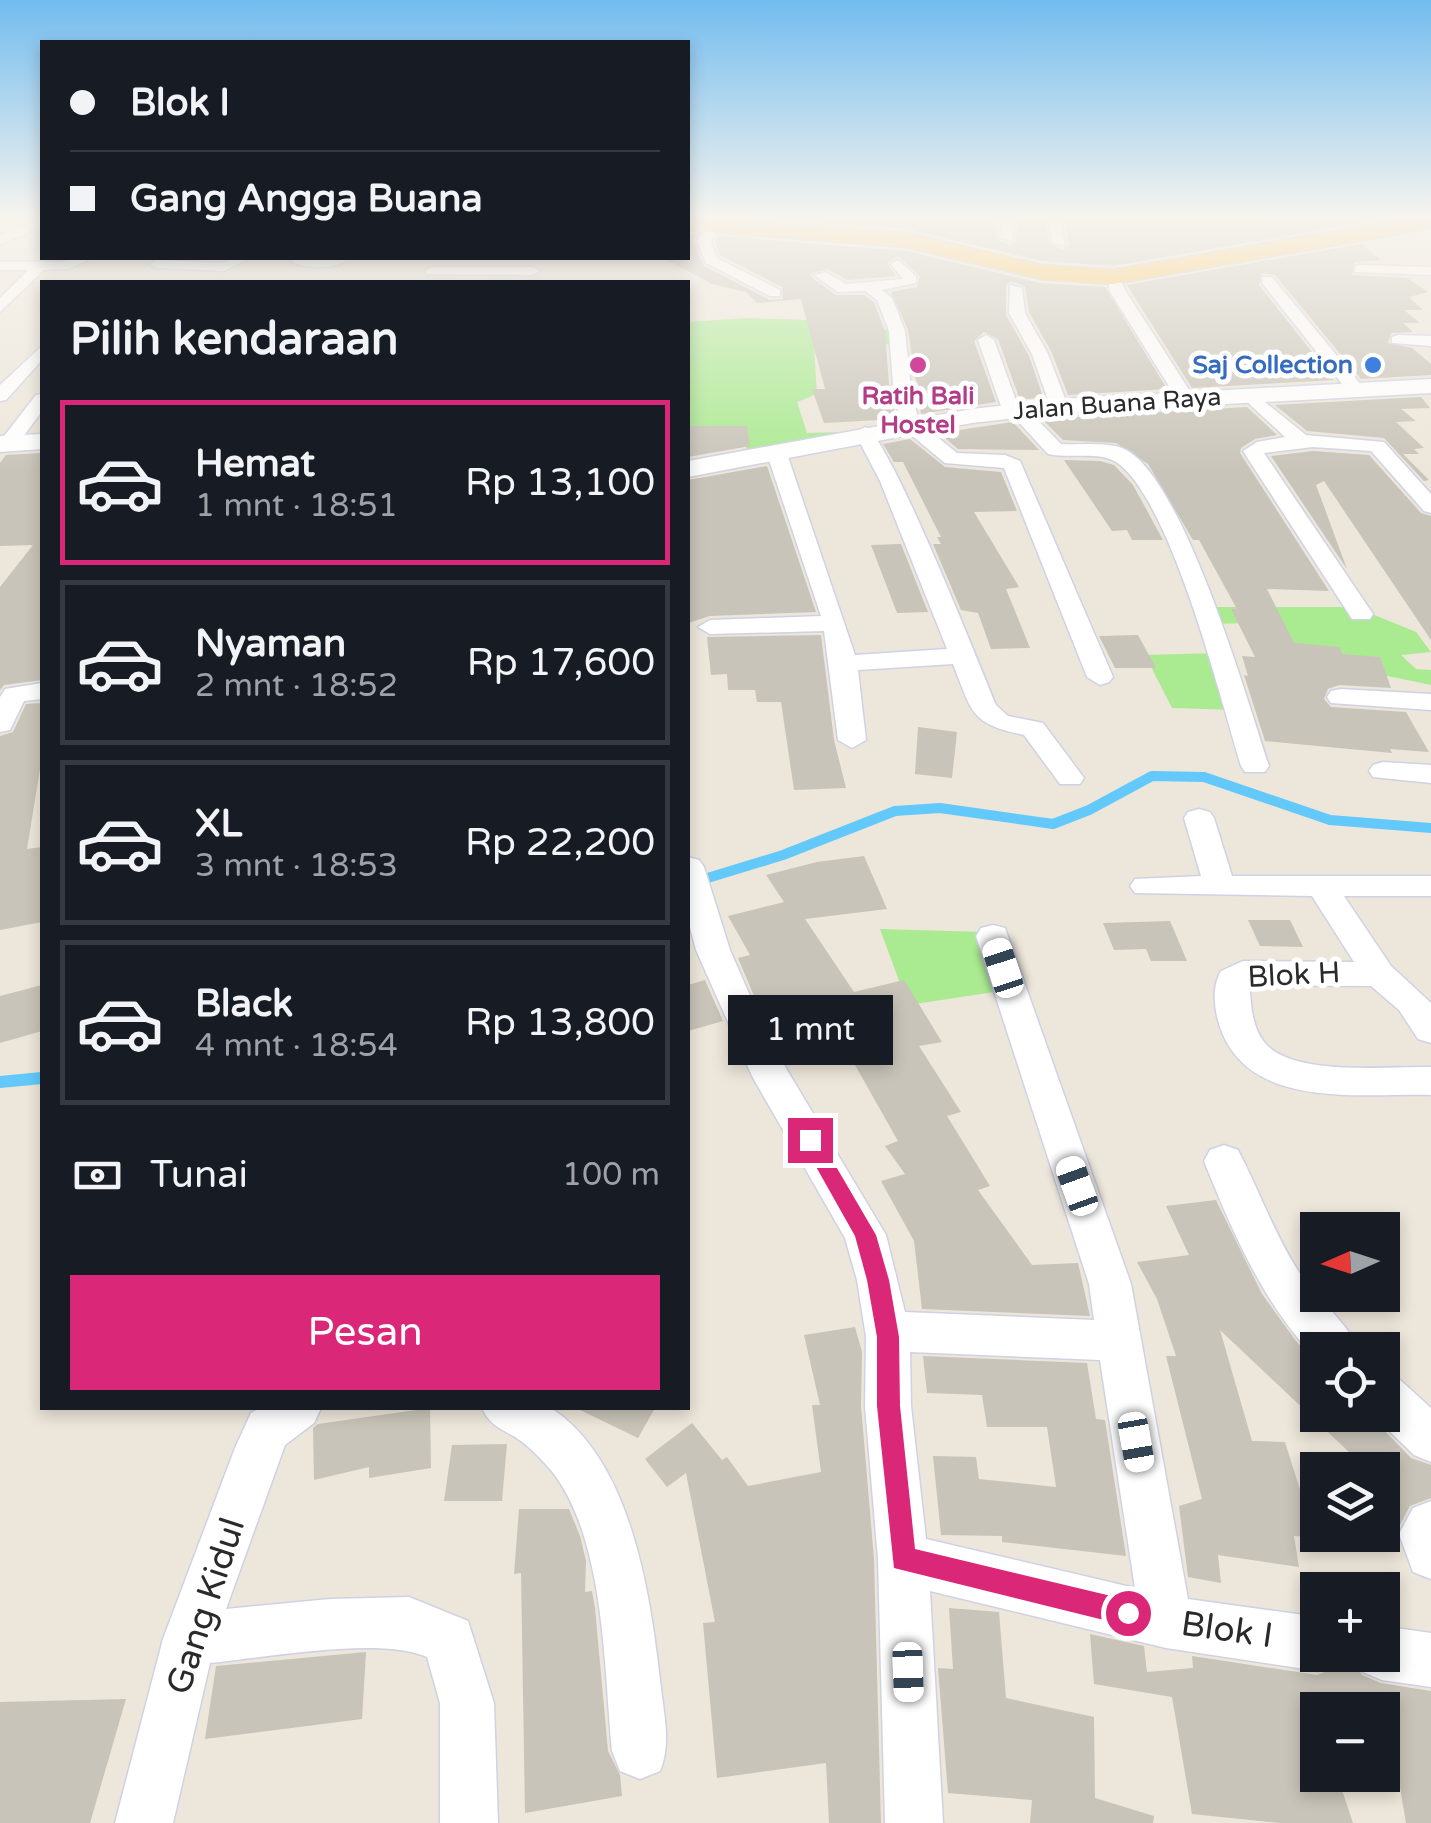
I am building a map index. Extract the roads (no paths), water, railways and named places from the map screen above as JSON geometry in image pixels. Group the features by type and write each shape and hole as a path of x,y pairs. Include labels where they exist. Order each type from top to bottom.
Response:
{"street":[{"path":"886,302 897,331 903,398 911,424 956,460 1005,461 1013,465 1100,677"},
{"path":"1016,302 1016,313 1040,354 1058,406"},
{"path":"1124,302 1186,398"},
{"path":"1285,302 1356,390"},
{"path":"986,340 1015,411 1055,450 1117,453 1135,467 1177,536 1205,608 1255,766"},
{"path":"1398,340 1431,341"},
{"path":"0,396 40,353"},
{"name":"Jalan Buana Raya","path":"690,469 911,424 1058,406 1431,386"},
{"path":"1250,395 1302,442"},
{"path":"4,444 40,400"},
{"path":"865,433 890,480 984,709 999,722 1033,729 1070,778"},
{"path":"4,444 40,442"},
{"path":"1362,614 1254,458 1256,448 1302,442 1380,448 1431,508"},
{"path":"776,452 835,623 844,662 852,740"},
{"path":"710,627 835,623"},
{"path":"844,662 961,656"},
{"path":"0,724 14,695 40,690"},
{"path":"1340,697 1431,702"},
{"path":"1383,771 1431,774"},
{"path":"1199,818 1220,886"},
{"path":"694,884 700,954 865,1235 887,1331 888,1406 903,1559 914,1823"},
{"path":"1146,886 1431,886"},
{"path":"1322,888 1379,974 1421,999 1431,1030"},
{"path":"992,936 1110,1284 1166,1622"},
{"name":"Blok H","path":"1379,974 1243,973 1232,979 1231,994 1242,1039 1270,1067 1314,1076 1431,1080"},
{"path":"1224,1161 1274,1270 1320,1332"},
{"path":"887,1331 1120,1341"},
{"name":"Gang Kidul","path":"144,1823 189,1639 258,1448 268,1429 295,1410"},
{"path":"509,1410 546,1431 566,1453 591,1493 614,1548 640,1751"},
{"path":"1400,1410 1431,1439"},
{"path":"1431,1526 1424,1534 1431,1554"},
{"name":"Blok I","path":"903,1559 1166,1622 1300,1641"},
{"path":"189,1639 330,1625 409,1623 449,1640 467,1703 469,1823"},
{"path":"1400,1656 1431,1660"}],"waterway":[{"path":"690,883 783,855 895,811 940,808 1053,824 1089,810 1152,776 1204,777 1330,820 1431,828"},
{"path":"0,1082 40,1078"}],"place":[{"name":"Ratih Bali Hostel","path":"918,365"},
{"name":"Saj Collection","path":"1373,365"}]}
